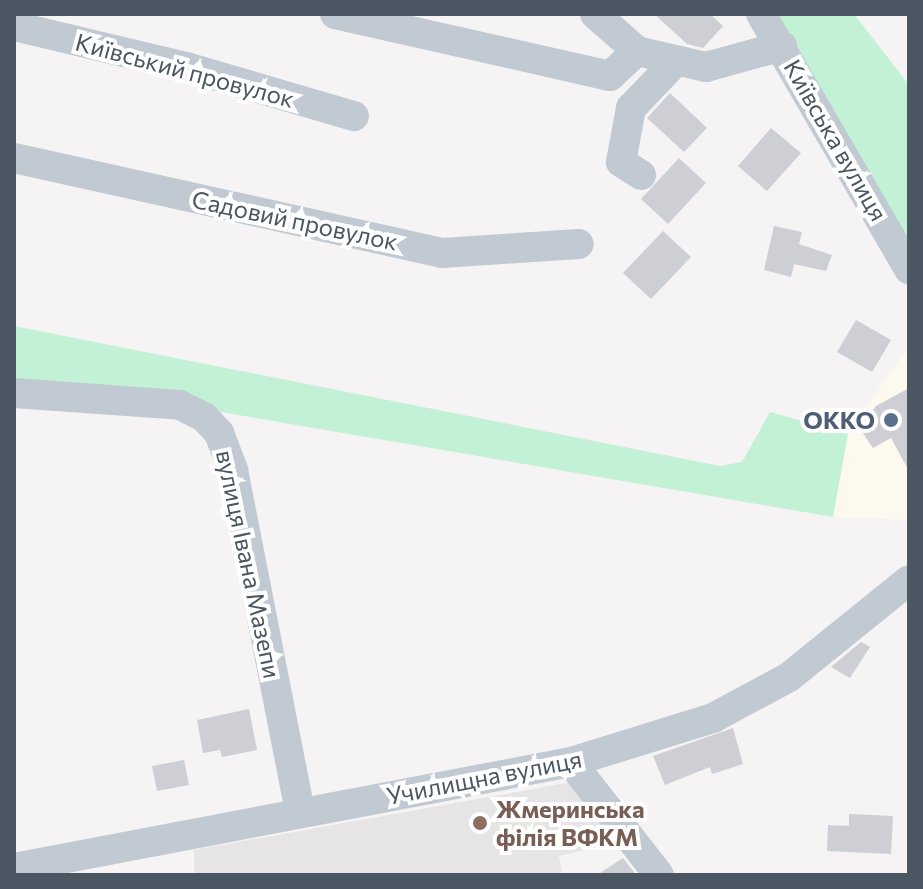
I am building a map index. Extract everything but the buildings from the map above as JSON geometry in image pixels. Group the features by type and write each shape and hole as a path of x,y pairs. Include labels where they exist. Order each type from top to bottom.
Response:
{"street":[{"path":"335,14 610,76 637,51"},
{"path":"595,14 637,51 706,67 782,46"},
{"name":"Київська вулиця","path":"761,14 909,269"},
{"name":"Київський провулок","path":"14,26 186,67 354,116"},
{"path":"641,175 621,162 631,108 677,60"},
{"name":"Садовий провулок","path":"14,158 442,253 579,244"},
{"name":"вулиця Івана Мазепи","path":"14,393 180,405 204,417 219,433 233,470 300,813"},
{"name":"Училищна вулиця","path":"14,868 571,762 713,718 754,699 909,580"},
{"path":"571,762 659,875"}],"shaded area":[{"path":"909,346 909,520 833,517 848,434"},
{"name":"Жмеринська філія ВФКМ","path":"572,782 626,841 559,856 562,875 194,875 194,850"}],"green space":[{"path":"761,14 854,14 909,85 909,269"},
{"path":"14,326 720,466 742,462 770,412 848,434 833,517 157,401 14,393"}],"place":[{"name":"ОККО","path":"891,420"},
{"name":"Жмеринська філія ВФКМ","path":"480,823"}]}
